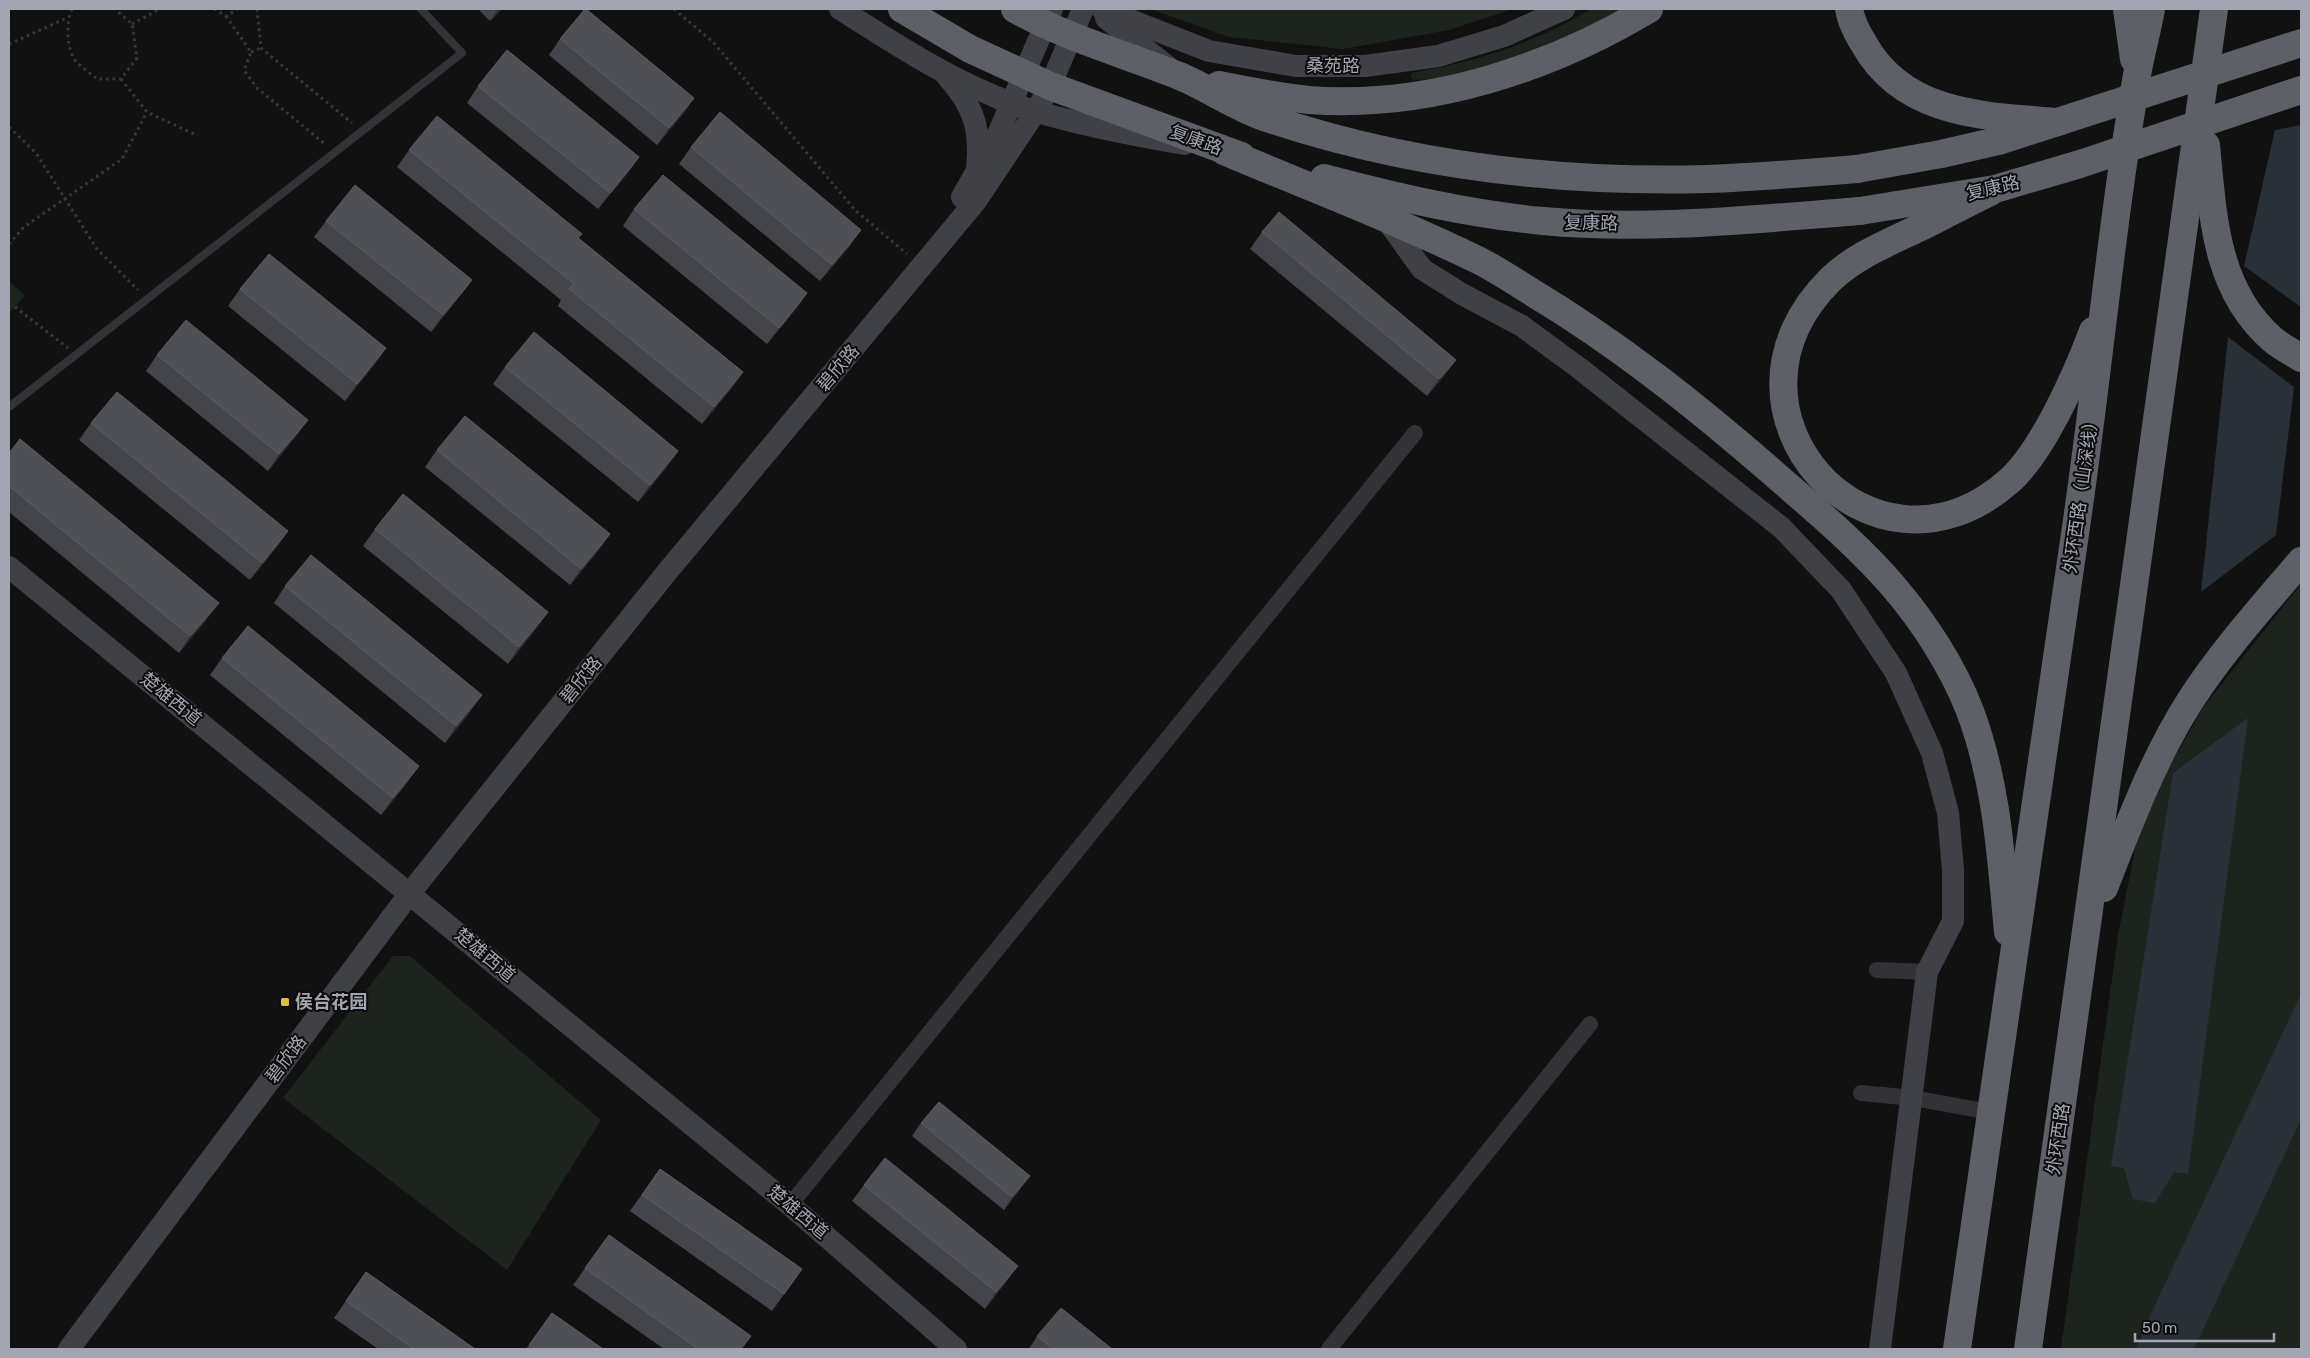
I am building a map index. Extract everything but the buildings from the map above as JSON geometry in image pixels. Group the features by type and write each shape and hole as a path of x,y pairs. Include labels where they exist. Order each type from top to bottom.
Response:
{"highway":[{"name":"复康路","path":"902,9 970,49 1224,151 1393,196 1449,208 1543,221 1597,224 1710,222 1860,211 1996,189 2080,164 2301,90"},
{"path":"1180,76 1268,95 1310,100 1366,100 1409,95 1466,86 1532,65 1600,35 1649,9"},
{"path":"1849,9 1862,42 1870,56 1885,73 1901,86 1923,99 1949,110 1989,116 2058,122"},
{"path":"2127,9 2129,36 2137,74"},
{"name":"外环西路（山深线）","path":"2012,978 2095,397 2105,297 2137,74 2151,9"},
{"path":"2087,929 2214,9"},
{"path":"1019,10 1049,16 1073,34 1180,76 1262,116 1309,130 1367,146 1482,168 1593,177 1708,179 1857,169 1941,154 2002,140 2301,43"},
{"path":"2202,97 2212,204 2217,239 2227,276 2246,311 2273,340 2301,358"},
{"path":"2269,101 2301,102"},
{"path":"1224,151 1386,219 1482,262 1556,307 1616,347 1750,453 1832,526 1893,586 1936,645 1970,710 1992,783 1998,820 2012,978 1990,1112 1957,1349"},
{"path":"1996,189 1878,248 1832,278 1814,297 1798,321 1789,341 1782,388 1785,411 1792,436 1801,454 1819,477 1837,493 1860,506 1886,515 1922,520 1963,511 1986,498 2010,481 2031,455 2066,394 2088,344 2105,297"},
{"path":"2087,929 2137,804 2157,761 2189,703 2212,669 2301,561"},
{"name":"外环西路","path":"2028,1349 2087,929"}],"street":[{"path":"840,9 888,40 942,70 979,89 1025,107 1144,137 1224,151"},
{"name":"碧欣路","path":"1034,74 1073,34 1083,9"},
{"path":"1094,9 1180,76"},
{"name":"桑苑路","path":"1102,9 1209,51 1296,66 1365,66 1438,56 1504,36 1564,9"},
{"path":"1019,10 1034,74"},
{"name":"碧欣路","path":"69,1349 404,888 976,200 1018,140 1049,16"},
{"path":"942,70 965,97 971,110 978,140 976,173"},
{"name":"碧欣路","path":"52,1349 404,888 962,197 998,134 1025,107"},
{"path":"1386,219 1422,269 1462,294 1522,326 1579,368 1782,528 1841,590 1896,672 1932,753 1948,813 1953,870 1952,921 1927,972 1913,1098 1880,1349"},
{"path":"790,1205 1415,433"},
{"name":"楚雄西道","path":"9,568 404,888 790,1205 951,1348"},
{"path":"1877,970 1927,972"},
{"path":"1330,1349 1590,1024"},
{"path":"1860,1093 1913,1098 1990,1112"}],"lane":[{"path":"9,407 462,54 421,9"}],"path":[{"path":"72,9 68,18 67,29 74,58 97,79 121,79"},
{"path":"115,9 132,24 137,58 121,79"},
{"path":"132,24 160,9"},
{"path":"214,9 226,16 252,52"},
{"path":"226,16 238,9"},
{"path":"257,9 262,48 363,131"},
{"path":"674,9 713,42 855,210 912,258"},
{"path":"9,44 68,18"},
{"path":"262,48 252,52 244,70 257,88 336,152"},
{"path":"121,79 148,112 194,134"},
{"path":"9,244 24,227 122,159 148,112"},
{"path":"9,126 36,153 64,200 97,249 148,299"},
{"path":"14,307 77,354"}],"shaded area":[{"path":"1150,9 1513,9 1449,30 1343,49 1229,37"},
{"path":"1591,9 1625,9 1574,34 1495,65 1468,73 1412,80 1411,74 1415,72 1438,68 1506,49 1550,31"},
{"path":"2301,125 2301,307 2244,266 2275,130"},
{"path":"9,281 25,296 9,313"},
{"path":"2228,337 2294,387 2276,535 2201,592"},
{"path":"2301,584 2301,1349 2061,1349 2118,935 2142,815 2203,708"},
{"path":"2248,718 2188,1174 2174,1172 2155,1203 2133,1199 2124,1168 2111,1166 2173,773"},
{"path":"393,956 410,956 601,1120 507,1270 283,1098"},
{"path":"2301,994 2301,1119 2194,1349 2136,1349 2157,1301"}],"place":[{"name":"侯台花园","path":"285,1002"}]}
